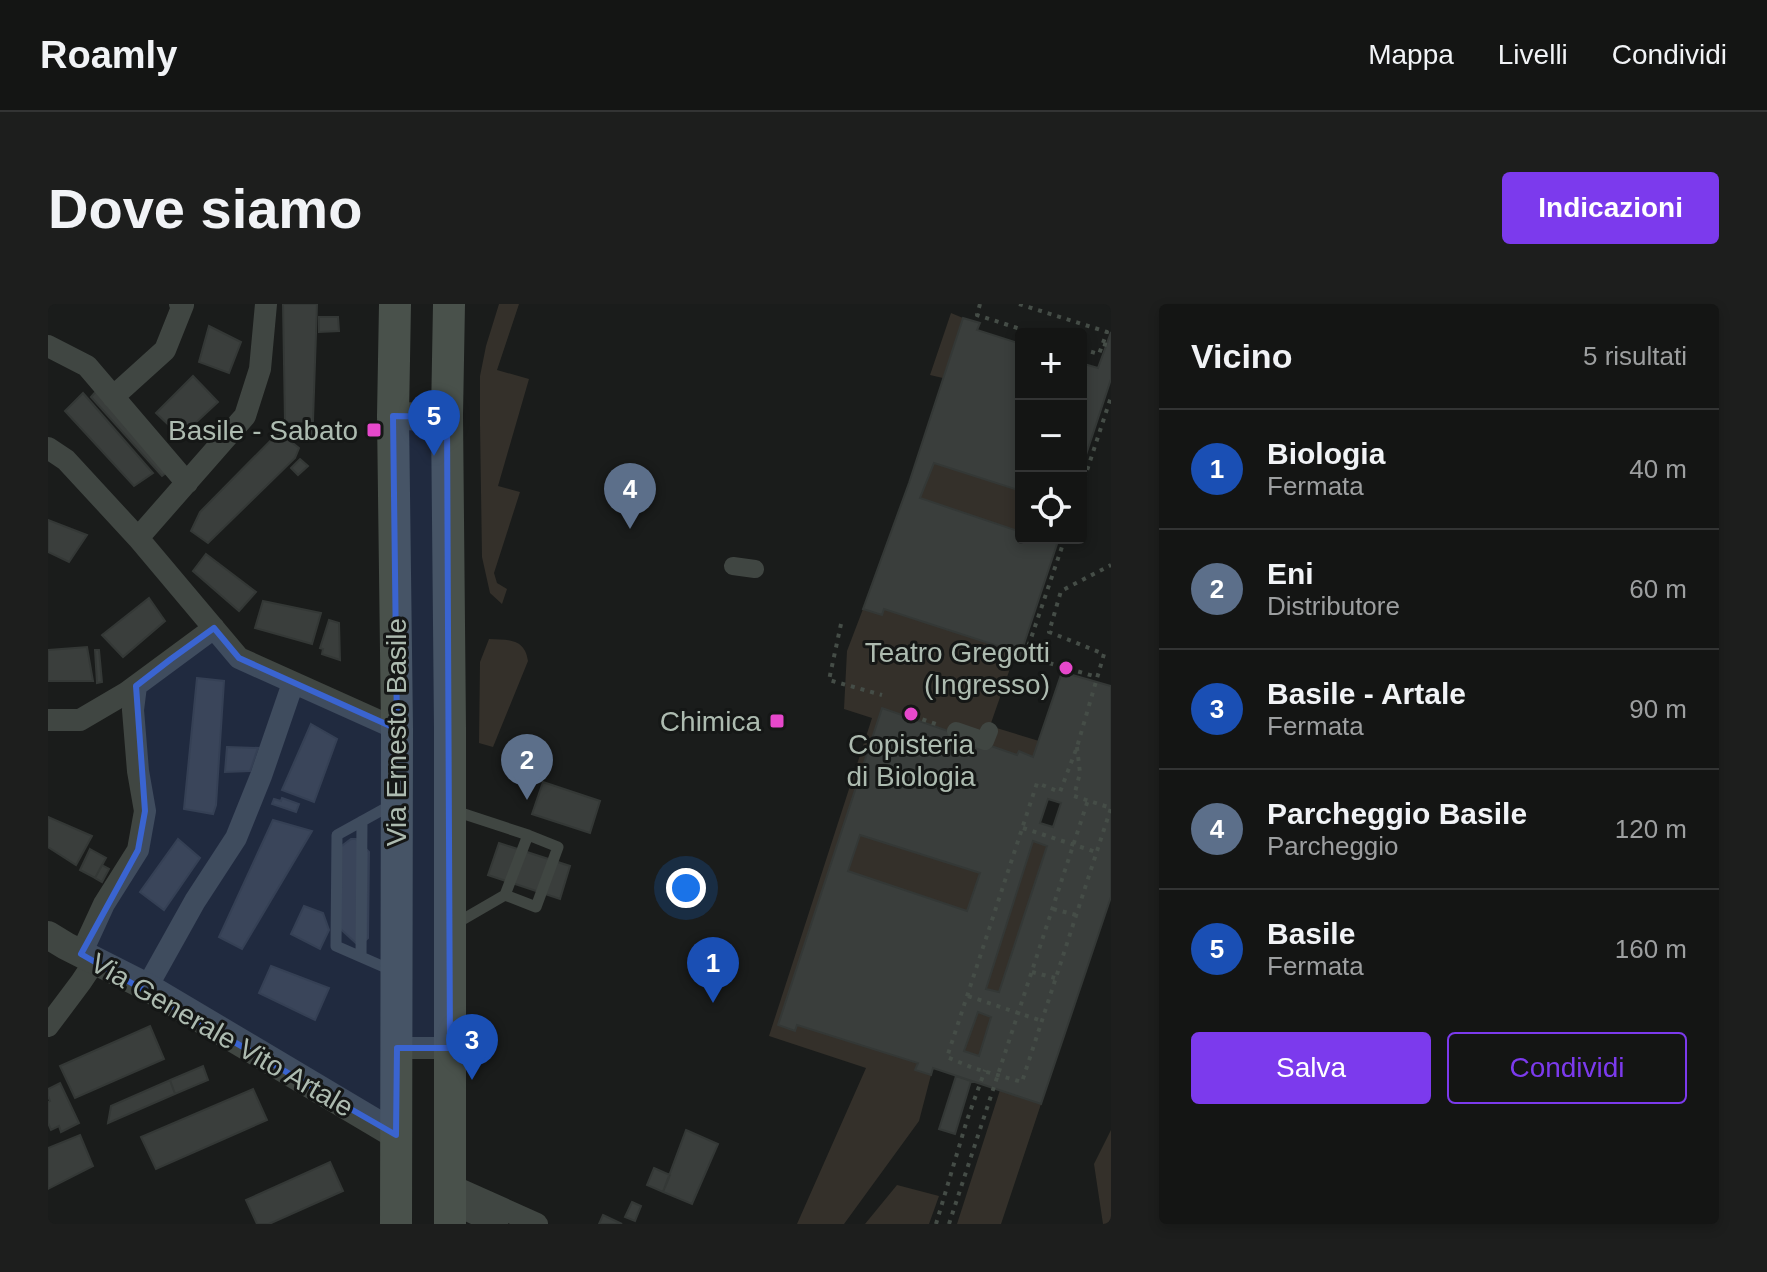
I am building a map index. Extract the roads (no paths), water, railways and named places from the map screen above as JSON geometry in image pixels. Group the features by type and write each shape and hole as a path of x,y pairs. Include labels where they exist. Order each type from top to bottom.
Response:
{"main road":[{"name":"Via Ernesto Basile","path":"395,304 396,1224"},
{"name":"Via Ernesto Basile","path":"449,304 450,1204"}],"street":[{"path":"113,397 165,350 183,305 180,304"},
{"path":"138,538 245,416 260,369 266,304"},
{"path":"48,346 87,366 187,483"},
{"path":"393,416 447,417"},
{"path":"48,448 66,460 138,538 239,658 397,729"},
{"path":"733,566 755,569"},
{"path":"48,720 80,720 136,686 214,628"},
{"path":"147,987 195,901 236,838 293,683"},
{"path":"48,1026 81,982 104,904 138,850 145,811 133,710 136,686"},
{"path":"956,731 985,741 989,731"},
{"name":"Via Generale Vito Artale","path":"48,935 147,987 396,1135"},
{"path":"397,1048 450,1048"},
{"path":"450,1204 497,1224"},
{"path":"450,1204 537,1224"}],"lane":[{"path":"397,802 337,835 336,946 397,972"},
{"path":"450,810 558,847 536,907 505,895"},
{"path":"361,957 362,821"},
{"path":"451,926 505,895 528,835"}],"place":[{"name":"Basile - Sabato","path":"374,430"},
{"name":"Basile","path":"434,456"},
{"name":"Parcheggio Basile","path":"630,529"},
{"name":"Teatro Gregotti (Ingresso)","path":"1066,668"},
{"name":"Copisteria di Biologia","path":"911,714"},
{"name":"Chimica","path":"777,721"},
{"name":"Eni","path":"527,800"},
{"name":"Biologia","path":"713,1003"},
{"name":"Basile - Artale","path":"472,1080"}]}
